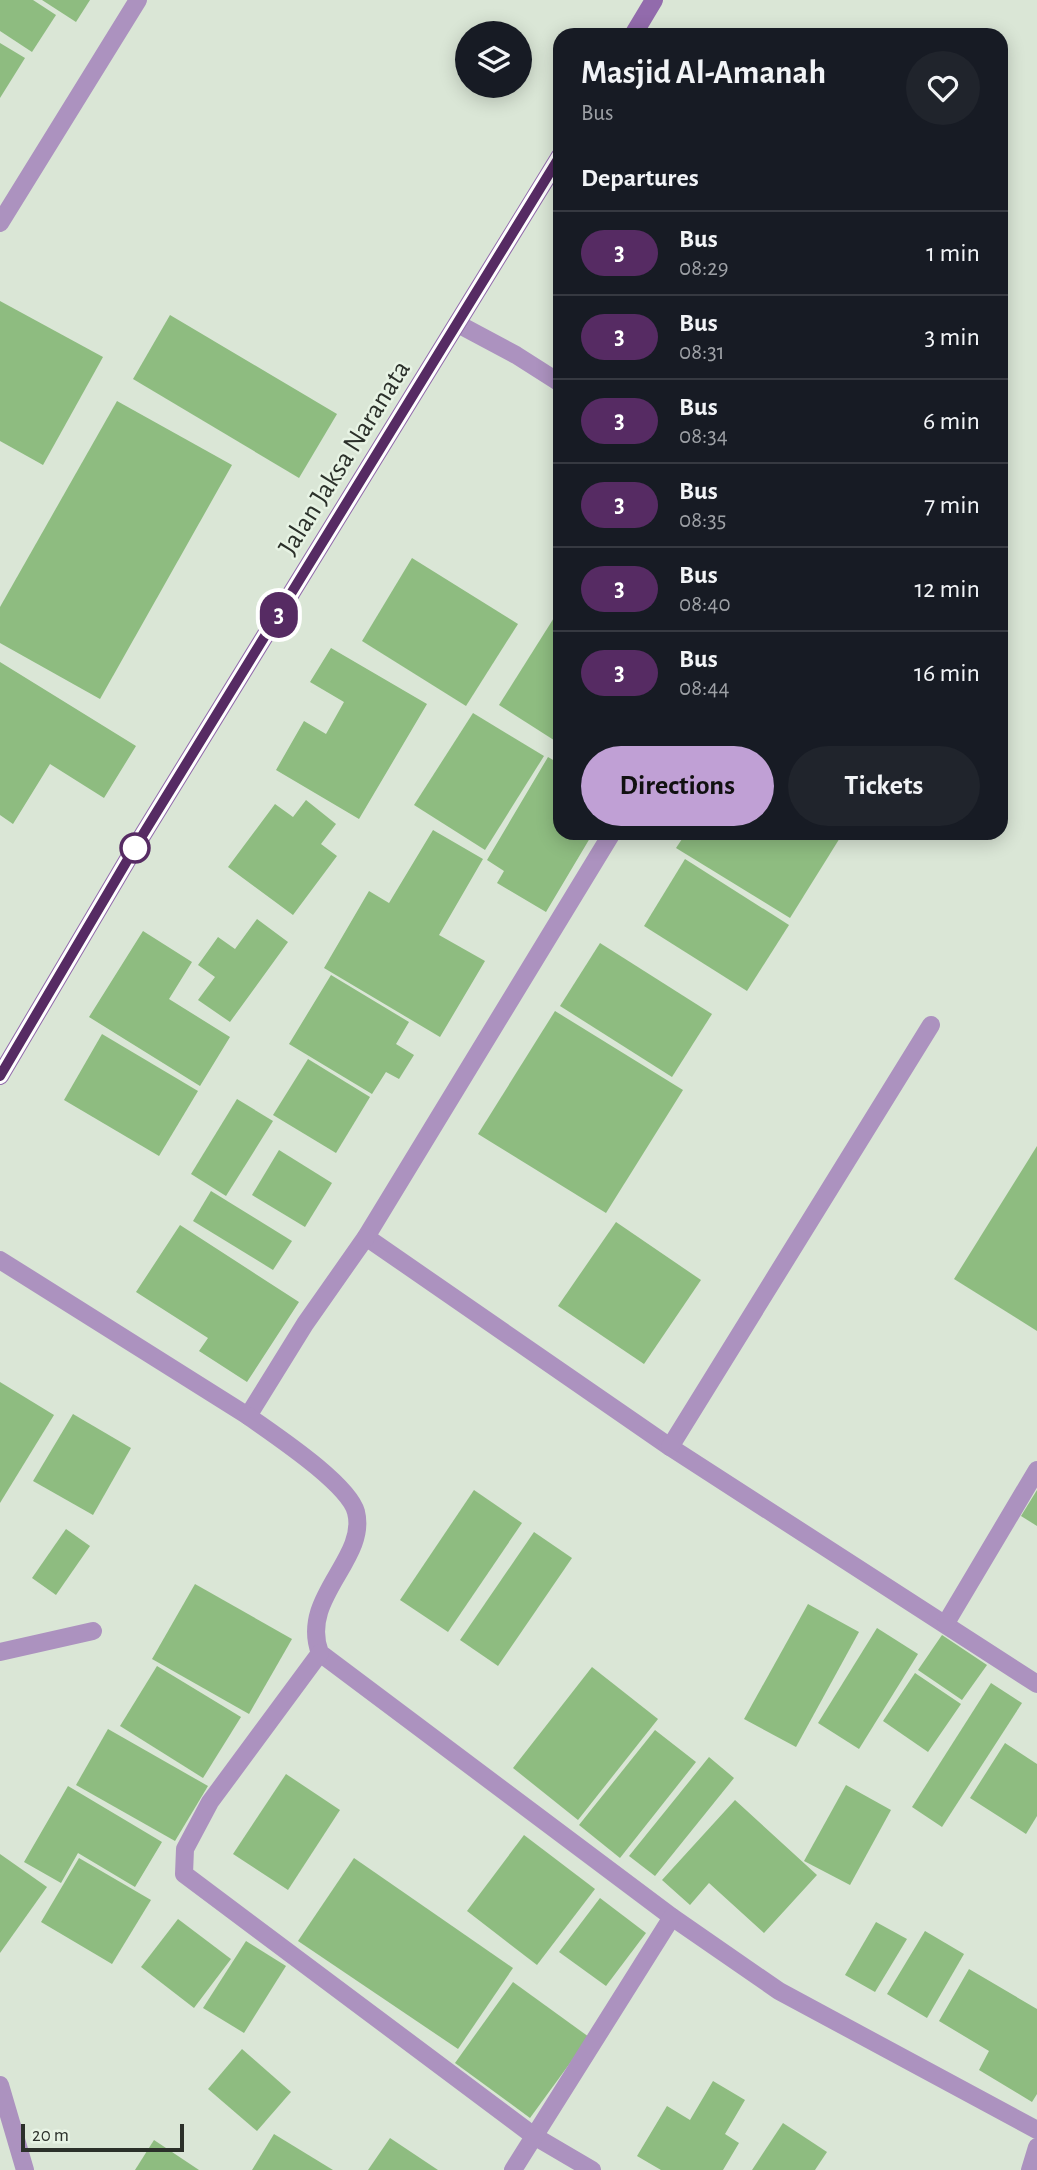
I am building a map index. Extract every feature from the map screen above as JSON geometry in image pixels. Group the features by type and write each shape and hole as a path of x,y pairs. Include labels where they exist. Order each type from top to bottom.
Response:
{"main road":[{"path":"637,28 654,0"},
{"name":"Jalan Jaksa Naranata","path":"0,1076 134,849 553,168"}],"street":[{"path":"0,223 138,0"},
{"path":"458,324 553,379"},
{"path":"248,1416 305,1324 366,1237 608,840"},
{"path":"670,1447 931,1025"},
{"path":"366,1237 670,1447 1037,1684"},
{"path":"0,1260 248,1416 312,1462 342,1490 356,1511 356,1536 318,1614 313,1635 320,1653 671,1917 779,1991 1037,2130"},
{"path":"946,1623 1037,1470"},
{"path":"0,1652 93,1631"},
{"path":"320,1653 210,1802 185,1849 184,1874 534,2136 592,2170"},
{"path":"513,2170 671,1917"},
{"path":"0,2085 25,2170"},
{"path":"1030,2170 1037,2147"}],"building":[{"path":"0,0 33,0 56,15 32,52 0,31"},
{"path":"42,0 90,0 76,22"},
{"path":"0,43 25,58 0,98"},
{"path":"0,301 103,357 43,465 0,441"},
{"path":"170,315 337,414 299,478 133,379"},
{"path":"117,401 232,465 100,699 0,643 0,607"},
{"path":"412,558 518,624 466,706 362,641"},
{"path":"553,619 553,740 499,705"},
{"path":"331,648 427,704 359,819 276,770 304,721 326,734 344,702 310,682"},
{"path":"0,662 136,746 104,798 50,764 13,824 0,815"},
{"path":"473,713 544,756 485,850 414,805"},
{"path":"548,757 553,760 553,840 589,840 546,912 497,883 504,871 487,860"},
{"path":"306,800 336,824 321,844 337,856 293,915 228,867 275,804 293,817"},
{"path":"433,830 483,859 439,935 485,961 440,1037 324,968 369,891 389,903"},
{"path":"681,840 839,840 790,918 676,848"},
{"path":"685,859 789,925 747,991 644,926"},
{"path":"257,919 288,942 230,1022 198,1000 215,977 198,965 218,937 235,949"},
{"path":"143,931 192,962 169,999 230,1037 200,1086 89,1017"},
{"path":"600,943 712,1014 672,1077 560,1006"},
{"path":"331,975 409,1022 396,1044 414,1055 399,1079 386,1072 372,1094 289,1044"},
{"path":"555,1011 683,1090 606,1213 478,1134"},
{"path":"102,1034 198,1091 159,1156 64,1100"},
{"path":"308,1059 370,1097 336,1153 273,1115"},
{"path":"237,1099 273,1121 226,1196 191,1174"},
{"path":"1037,1146 1037,1331 954,1279"},
{"path":"279,1150 332,1183 305,1227 252,1195"},
{"path":"211,1191 292,1241 273,1270 193,1221"},
{"path":"616,1222 701,1280 644,1364 558,1306"},
{"path":"180,1225 299,1302 247,1382 199,1351 208,1338 136,1292"},
{"path":"0,1382 54,1415 0,1503"},
{"path":"73,1414 131,1448 93,1515 33,1481"},
{"path":"474,1490 522,1523 448,1632 400,1600"},
{"path":"1037,1490 1037,1526 1021,1516"},
{"path":"66,1529 90,1546 56,1595 32,1578"},
{"path":"534,1532 572,1558 498,1666 460,1640"},
{"path":"195,1584 292,1639 249,1714 152,1659"},
{"path":"808,1604 859,1632 796,1747 744,1719"},
{"path":"877,1628 918,1654 859,1749 818,1723"},
{"path":"942,1635 987,1665 962,1700 918,1670"},
{"path":"157,1666 241,1717 203,1778 120,1726"},
{"path":"592,1667 658,1719 578,1820 513,1768"},
{"path":"915,1673 961,1704 928,1752 883,1721"},
{"path":"991,1683 1022,1703 942,1827 912,1807"},
{"path":"108,1729 208,1786 175,1841 76,1785"},
{"path":"655,1730 696,1762 620,1858 579,1825"},
{"path":"1005,1743 1037,1764 1037,1816 1026,1834 970,1798"},
{"path":"709,1757 734,1778 655,1876 629,1856"},
{"path":"286,1774 340,1810 288,1890 233,1854"},
{"path":"846,1785 891,1810 850,1885 804,1861"},
{"path":"68,1786 162,1842 135,1887 78,1853 61,1883 24,1862"},
{"path":"735,1800 817,1875 764,1933 709,1883 690,1905 662,1880"},
{"path":"524,1835 595,1889 537,1965 467,1911"},
{"path":"0,1854 47,1887 0,1953"},
{"path":"79,1858 151,1900 112,1964 41,1922"},
{"path":"354,1858 513,1968 458,2049 298,1941"},
{"path":"600,1898 646,1933 606,1986 559,1952"},
{"path":"178,1919 231,1959 194,2008 141,1967"},
{"path":"876,1922 907,1939 875,1992 845,1975"},
{"path":"925,1931 964,1954 927,2018 887,1994"},
{"path":"246,1941 286,1966 244,2033 203,2008"},
{"path":"969,1969 1037,2009 1037,2094 1032,2102 979,2070 989,2051 939,2021"},
{"path":"513,1982 589,2037 530,2118 455,2063"},
{"path":"242,2049 291,2092 257,2131 208,2089"},
{"path":"713,2081 745,2100 725,2134 739,2143 723,2170 661,2170 637,2156 667,2106 690,2120"},
{"path":"783,2123 827,2152 815,2170 752,2170"},
{"path":"274,2134 333,2170 252,2170"},
{"path":"390,2138 438,2170 368,2170"},
{"path":"154,2140 199,2170 135,2170"}],"bus line":[{"name":"3","path":"0,1076 134,849 553,168"}]}
